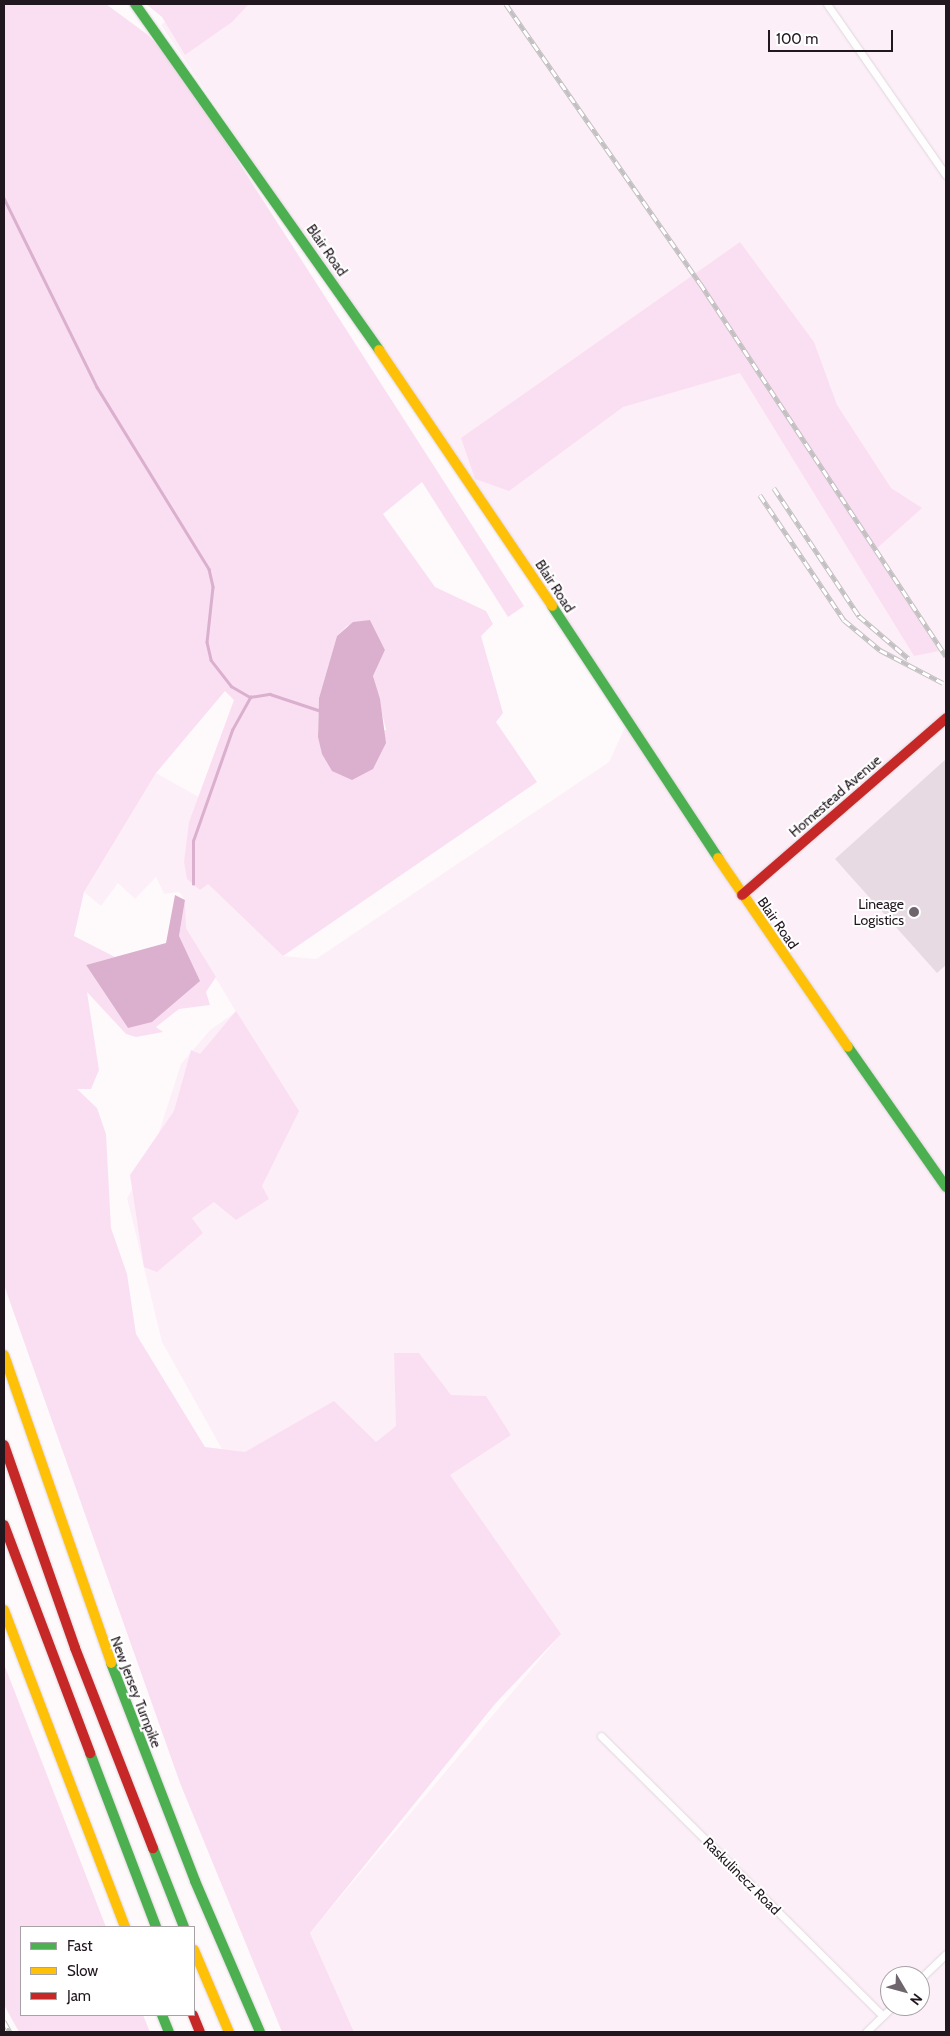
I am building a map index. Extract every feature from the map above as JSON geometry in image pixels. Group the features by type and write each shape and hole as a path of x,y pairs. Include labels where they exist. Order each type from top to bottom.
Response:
{"main road":[{"name":"Blair Road","path":"135,4 430,422 742,895 946,1187"},
{"name":"Homestead Avenue","path":"742,895 946,718"},
{"name":"New Jersey Turnpike","path":"4,1355 101,1638 195,1881 260,2032"},
{"path":"4,1445 75,1648 184,1926"},
{"path":"4,1525 156,1926"},
{"path":"4,1610 125,1926"},
{"path":"195,1952 228,2032"},
{"path":"162,2016 169,2032"},
{"path":"193,2016 200,2032"}],"street":[{"path":"827,4 946,175"},
{"name":"Raskulinecz Road","path":"601,1736 880,2013"},
{"path":"930,1969 946,1954"},
{"path":"866,2032 883,2016"}],"shaded area":[{"path":"4,4 106,4 148,35 178,68 524,606 508,617 422,482 383,514 435,587 486,611 493,624 481,636 503,713 496,722 537,782 283,956 208,884 200,890 187,879 184,862 189,822 234,700 225,691 156,773 84,892 74,936 115,957 86,965 128,1028 179,936 185,900 186,928 216,977 206,992 210,1005 179,1009 156,1027 163,1032 136,1037 126,1034 87,992 99,1070 91,1089 77,1089 97,1108 106,1134 111,1228 127,1274 136,1334 205,1447 245,1452 334,1401 376,1442 396,1426 394,1353 419,1353 451,1395 486,1396 511,1435 450,1475 561,1634 495,1704 310,1933 354,2032 282,2032 180,1783 4,1285","holes":["370,620 385,650 373,676 386,730 318,737 319,698 337,636 347,626"]},
{"path":"146,4 249,4 232,22 185,55 162,17"},
{"path":"186,4 946,4 946,2032 354,2032 310,1933 561,1634 411,1787 162,1342 127,1198 150,1160 181,1064 210,1030 236,1012 186,928 185,900 179,892 164,894 156,877 135,899 118,883 101,906 84,892 156,773 199,797 189,823 208,884 283,956 316,959 609,762 626,725 414,400 161,25"},
{"path":"740,242 814,342 837,405 891,488 922,508 874,551 939,651 914,656 740,373 623,407 509,491 475,479 461,438"},
{"path":"370,620 385,650 373,676 380,699 386,743 373,769 352,780 332,771 322,754 318,737 319,698 337,636 353,622"},
{"path":"175,895 185,900 179,936 200,981 152,1022 128,1028 86,965 166,943"},
{"path":"236,1011 299,1111 262,1186 269,1199 236,1220 214,1202 192,1218 203,1233 157,1272 144,1267 130,1175 174,1111 191,1050 200,1054"},
{"path":"4,1664 106,1926 20,1926 20,2016 143,2016 150,2032 19,2032 4,2005"}],"building":[{"name":"Lineage Logistics","path":"946,759 946,965 937,973 835,859"}],"waterway":[{"path":"4,198 97,387 209,569 213,587 207,642 211,660 231,686 250,697"},
{"path":"193,884 193,841 232,730 250,697 270,694 318,710"}],"railway":[{"path":"506,4 700,283 946,656"},
{"path":"774,488 859,616 908,658"},
{"path":"760,495 844,620 880,650 943,683"},
{"path":"4,2021 10,2032"}],"traffic: fast":[{"path":"135,4 379,350"},
{"path":"552,606 718,858"},
{"path":"848,1047 946,1187"},
{"path":"111,1663 195,1881 260,2032"},
{"path":"90,1753 156,1926"},
{"path":"153,1848 184,1926"},
{"path":"162,2016 169,2032"}],"traffic: slow":[{"path":"379,350 552,606"},
{"path":"718,858 848,1047"},
{"path":"4,1355 111,1663"},
{"path":"4,1610 125,1926"},
{"path":"195,1952 229,2032"}],"traffic: jam":[{"path":"742,895 946,718"},
{"path":"4,1445 75,1648 153,1848"},
{"path":"4,1525 90,1753"},
{"path":"193,2016 200,2032"}],"place":[{"name":"Lineage Logistics","path":"914,912"}]}
